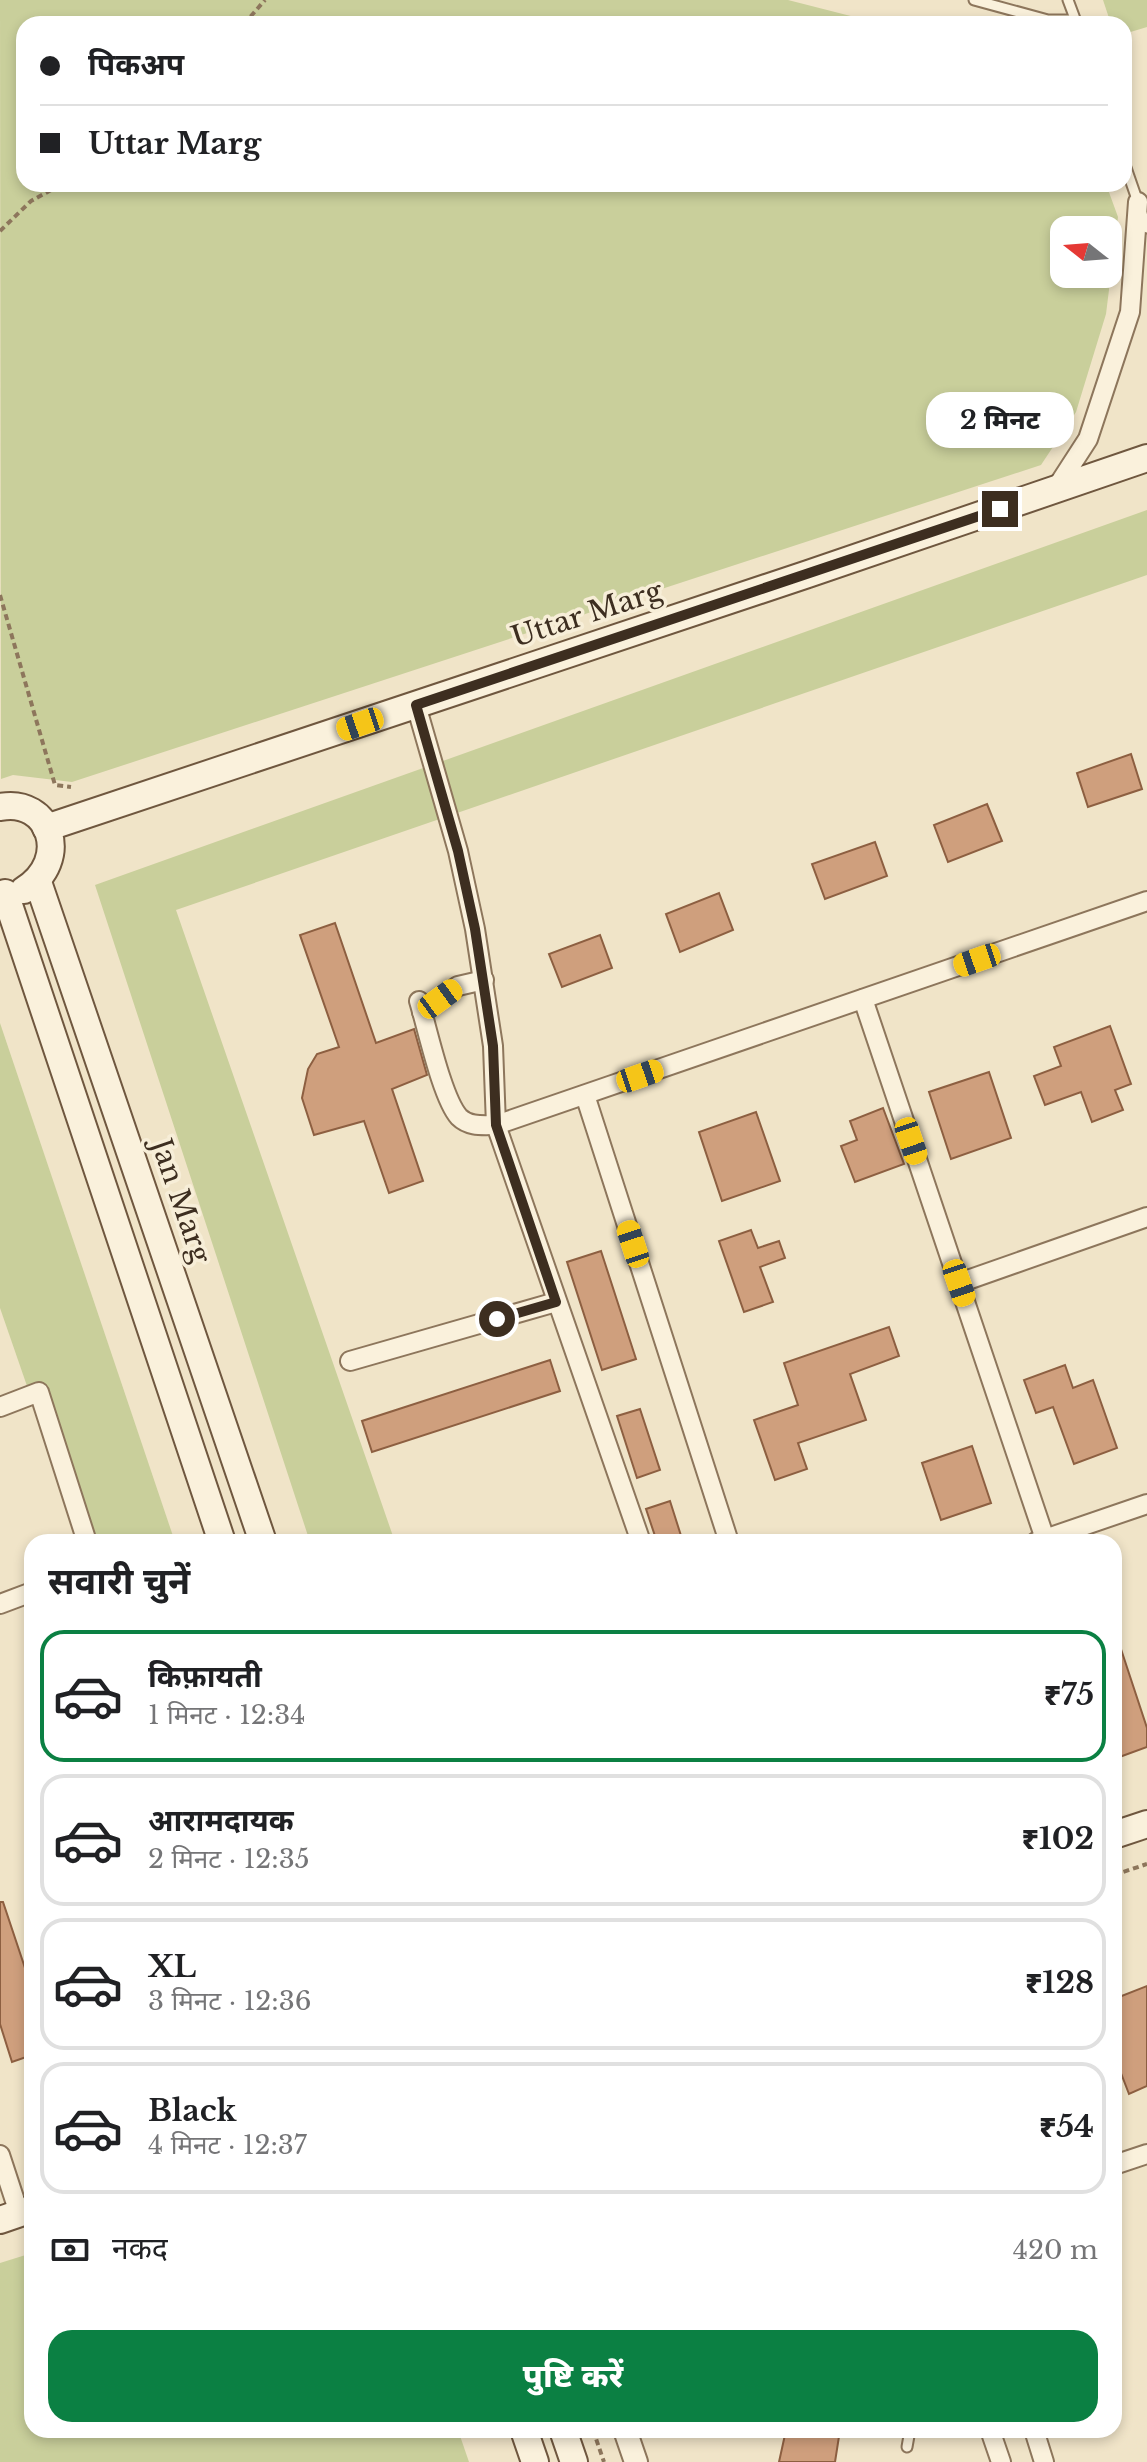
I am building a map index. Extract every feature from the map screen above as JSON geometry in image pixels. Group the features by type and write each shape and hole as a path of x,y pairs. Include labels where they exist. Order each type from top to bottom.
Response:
{"main road":[{"name":"Uttar Marg","path":"46,828 1147,458"},
{"path":"0,807 26,810 46,828 52,852 48,868 38,882 23,891 3,893 219,1534"},
{"name":"Jan Marg","path":"38,882 260,1534"},
{"path":"1122,1832 1147,1824"},
{"path":"527,2438 535,2462"},
{"path":"566,2438 574,2462"}],"street":[{"path":"1055,490 1088,439 1130,312 1138,202"},
{"path":"416,705 458,851 484,980 493,1046 496,1125 638,1534"},
{"path":"484,980 458,986 421,1007 447,1092 459,1116 472,1124 496,1125 1147,901"},
{"path":"863,999 1039,1534"},
{"path":"585,1095 726,1534"},
{"path":"959,1283 1147,1217"},
{"path":"350,1361 556,1302"},
{"path":"0,1407 39,1392 84,1534"},
{"path":"1059,1534 1147,1504"},
{"path":"0,1604 24,1595"},
{"path":"1122,2162 1147,2154"},
{"path":"0,2155 17,2214"},
{"path":"628,2438 636,2462"},
{"path":"993,2438 1001,2462"},
{"path":"1036,2438 1044,2462"}],"lane":[{"path":"974,0 1033,16"},
{"path":"1132,185 1147,228"},
{"path":"907,2447 909,2438"}],"path":[{"path":"251,16 265,0"},
{"path":"0,231 31,201 47,192"},
{"path":"0,595 55,785 71,787"},
{"path":"1122,1872 1147,1864"},
{"path":"596,2438 604,2462"}],"green space":[{"path":"0,0 788,0 851,16 16,16 16,192 1109,192 1118,216 1050,216 1050,288 1109,288 1106,314 1076,412 1041,465 72,782 13,775 1,779"},
{"path":"1103,0 1147,0 1147,27 1132,32 1132,16 1108,16"},
{"path":"1147,510 1147,575 176,910 392,1534 307,1534 95,885"},
{"path":"0,1023 172,1534 78,1534 0,1308"},
{"path":"24,2256 24,2438 461,2438 469,2462 0,2462 0,2263"}],"building":[{"path":"1131,754 1142,789 1088,807 1077,773"},
{"path":"987,804 1002,841 948,862 934,825"},
{"path":"875,842 887,876 825,899 812,864"},
{"path":"719,893 733,930 680,952 666,914"},
{"path":"335,923 376,1043 414,1029 427,1075 392,1089 423,1181 389,1193 364,1121 314,1135 302,1098 308,1069 317,1054 339,1047 300,935"},
{"path":"600,935 612,968 562,987 549,954"},
{"path":"1110,1026 1131,1084 1115,1090 1123,1110 1092,1122 1081,1092 1045,1105 1034,1076 1061,1066 1054,1047"},
{"path":"989,1072 1011,1138 951,1159 929,1092"},
{"path":"883,1108 904,1164 855,1182 841,1146 857,1140 850,1121"},
{"path":"756,1112 780,1181 722,1201 699,1132"},
{"path":"751,1230 758,1248 779,1241 785,1258 760,1267 773,1302 744,1312 719,1241"},
{"path":"601,1251 636,1359 602,1370 567,1262"},
{"path":"889,1327 899,1356 850,1374 866,1420 798,1443 807,1469 775,1480 754,1420 798,1405 784,1363"},
{"path":"550,1360 560,1391 372,1452 362,1421"},
{"path":"1065,1365 1073,1388 1093,1380 1117,1448 1074,1464 1053,1407 1036,1413 1024,1380"},
{"path":"640,1409 660,1470 637,1478 617,1416"},
{"path":"972,1446 991,1503 941,1520 922,1463"},
{"path":"670,1501 680,1534 654,1534 646,1509"},
{"path":"1122,1652 1147,1728 1147,1747 1122,1756"},
{"path":"0,1902 3,1902 24,1965 24,2058 12,2062 0,2024"},
{"path":"1147,1986 1147,2086 1129,2094 1122,2076 1122,1996"},
{"path":"784,2438 839,2438 835,2462 779,2462"}],"route":[{"path":"497,1319 556,1302 496,1125 493,1046 475,929 458,851 416,705 1000,509"}]}
